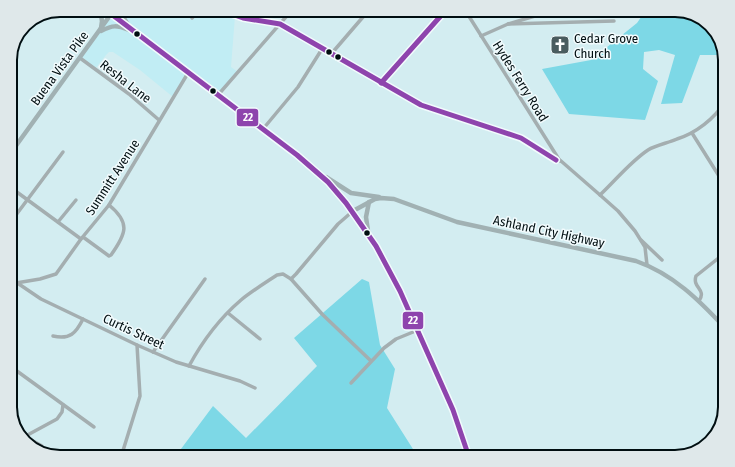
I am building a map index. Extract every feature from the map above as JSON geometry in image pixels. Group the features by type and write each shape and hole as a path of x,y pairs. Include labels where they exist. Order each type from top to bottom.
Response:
{"main road":[{"path":"99,31 102,26 101,17"},
{"name":"Buena Vista Pike","path":"17,144 109,17"},
{"path":"118,17 135,32 188,73 292,150 318,172 353,211 368,232 392,272 455,417 467,450"},
{"path":"125,17 127,23 135,32"},
{"path":"99,31 114,26 122,27 135,32"},
{"path":"318,172 350,193 373,195 381,198"},
{"name":"Ashland City Highway","path":"353,211 369,202 381,198 394,199 457,222 636,261 667,276 699,301 718,321"},
{"path":"368,232 366,217 369,202"}],"street":[{"path":"238,17 280,24 421,105 521,138 558,160 618,211 635,231 644,247 647,265"},
{"path":"218,95 286,17"},
{"path":"332,54 363,17"},
{"path":"381,83 440,17"},
{"name":"Hydes Ferry Road","path":"469,17 558,160"},
{"path":"481,36 508,24 532,17"},
{"path":"508,24 614,21"},
{"path":"263,128 298,86 322,49"},
{"name":"Resha Lane","path":"80,58 129,94 159,120"},
{"name":"Summitt Avenue","path":"17,283 40,279 56,274 82,238 109,205 188,73"},
{"path":"600,195 641,155 650,149 692,133 718,111"},
{"path":"692,133 718,173"},
{"path":"17,214 63,152"},
{"path":"17,192 109,256 122,241 124,233 123,224 118,212 109,205"},
{"path":"58,222 76,200"},
{"path":"290,279 296,274 338,224 353,211"},
{"path":"639,237 662,260"},
{"path":"699,301 702,296 702,292 696,284 696,276 718,259"},
{"path":"189,366 198,349 228,312 241,300 277,275 283,274 290,279 322,314 371,361"},
{"path":"153,352 206,279"},
{"name":"Curtis Street","path":"17,284 41,299 137,345 176,362 240,381 255,388"},
{"path":"228,312 260,339"},
{"path":"53,336 60,338 70,336 76,332 83,318"},
{"path":"351,383 384,348 396,339 418,330"},
{"path":"122,450 140,396 137,345"},
{"path":"17,371 94,427"},
{"path":"28,435 57,419 62,412 63,405"}],"shaded area":[{"path":"109,17 235,17 231,67 238,72 218,95 188,73 173,97 140,70 113,52 109,52 95,69 80,58"},
{"path":"641,17 680,17 694,21 711,36 718,55 700,55 682,103 661,104 675,55 659,50 644,52 643,69 658,81 645,120 569,114 542,69 591,60 637,23"},
{"path":"362,279 369,282 380,345 395,369 387,408 414,450 180,450 213,406 246,438 317,366 294,338"}],"transit line":[{"name":"22","path":"115,17 297,155 328,182 346,203 376,246 400,291 453,410 467,450"},
{"name":"22","path":"240,17 280,24 421,105 521,138 556,160"},
{"name":"22","path":"381,83 440,17"}],"place":[{"name":"Cedar Grove Church","path":"560,45"}]}
